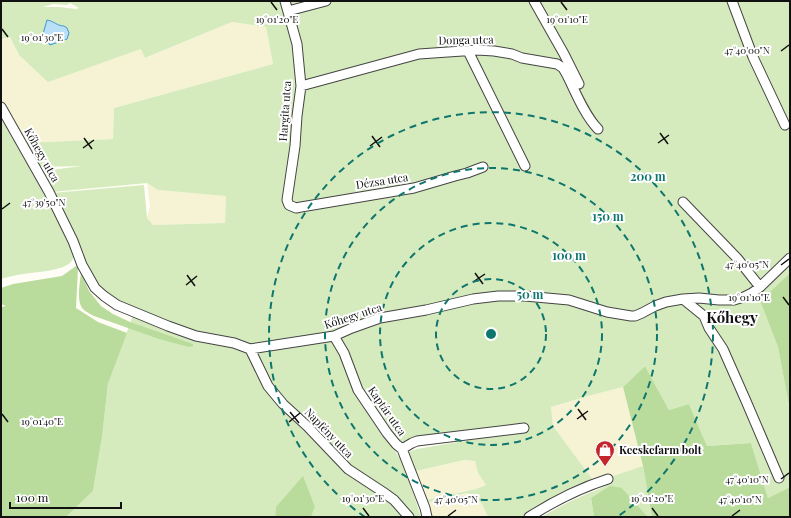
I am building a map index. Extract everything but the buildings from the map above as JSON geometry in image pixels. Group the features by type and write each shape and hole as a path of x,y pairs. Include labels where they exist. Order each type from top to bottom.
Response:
{"street":[{"name":"Hargita utca","path":"285,1 297,44 301,86 295,146 287,200"},
{"path":"288,11 326,1"},
{"path":"534,1 564,54 570,73 579,84"},
{"path":"732,1 753,57 785,125"},
{"path":"468,51 524,166"},
{"name":"Donga utca","path":"301,86 419,54 494,51 557,64 570,73 588,115 594,125 598,128"},
{"name":"Kőhegy utca","path":"1,107 49,192 73,241 82,265 96,288 104,296 117,305 168,326 196,336 234,343 250,349 334,336 380,318 426,310 473,299 498,296 525,296 569,300 608,312 631,316 635,316 666,302 683,299 699,298 734,300 752,293 790,258"},
{"name":"Dézsa utca","path":"287,200 289,205 292,207 301,207 414,188 483,167"},
{"path":"683,202 737,258 760,287"},
{"path":"683,299 704,316 709,328 723,349 779,478"},
{"name":"Kaptár utca","path":"334,336 344,353 358,390 387,433 402,449 412,443 423,440 524,428"},
{"name":"Napfény utca","path":"250,349 268,386 283,404 307,426 348,469 394,500 409,517"},
{"path":"402,449 425,508 427,517"},
{"path":"529,517 576,491 608,479"}],"shaded area":[{"path":"232,22 266,27 273,64 114,108 113,139 23,143 1,103 1,39 10,37 19,55 109,60 141,49 146,58"},
{"path":"147,183 158,190 226,195 225,223 152,225 147,218 150,206"},
{"path":"623,387 643,466 607,478 596,484 553,426 551,407"},
{"path":"464,460 475,461 478,473 486,485 476,489 422,501 412,472"},
{"path":"467,493 474,496 482,504 488,517 430,517 426,503"}],"green space":[{"path":"1,1 790,1 790,273 760,301 778,347 790,411 790,487 768,498 751,443 707,446 689,404 669,410 645,366 623,387 551,407 553,426 596,484 534,517 488,517 482,504 474,496 467,493 426,503 422,501 476,489 486,485 478,473 475,461 464,460 412,472 406,456 408,452 417,449 529,430 528,427 394,448 398,456 402,459 421,517 311,517 315,507 276,507 275,517 66,517 93,491 102,437 108,384 133,315 108,296 91,277 52,193 144,185 147,218 153,225 225,223 226,196 158,190 147,183 52,192 43,176 45,172 82,166 41,167 23,143 113,139 114,108 273,64 266,27 232,22 145,58 141,49 48,82 19,55 10,37 1,39","holes":["70,3 79,8 76,9 43,7 53,4 67,5"]},
{"path":"1,117 42,187 72,247 73,258 67,265 48,271 17,275 1,279"},
{"path":"76,266 78,268 76,308 98,322 127,333 108,384 102,437 93,491 66,517 1,517 1,307 6,306 1,304 1,288 13,284 62,276"},
{"path":"81,273 89,291 101,306 113,314 130,322 193,344 193,346 189,347 159,339 86,312 82,308 79,299"},
{"path":"790,273 790,411 778,347 760,301"},
{"path":"645,366 669,410 689,404 707,446 751,443 768,498 790,487 790,517 652,517 643,466 623,387"},
{"path":"643,466 652,517 648,517 622,488 591,498 594,517 541,517 609,484 607,478"},
{"path":"303,476 315,507 311,517 275,517 276,507"},
{"path":"610,486 622,488 648,517 594,517 591,498"}],"water":[{"path":"47,20 67,28 69,33 67,39 50,45 43,34"}],"place":[{"name":"Kecskefarm bolt","path":"605,467"}],"district":[{"name":"Kőhegy","path":"732,318"}]}
